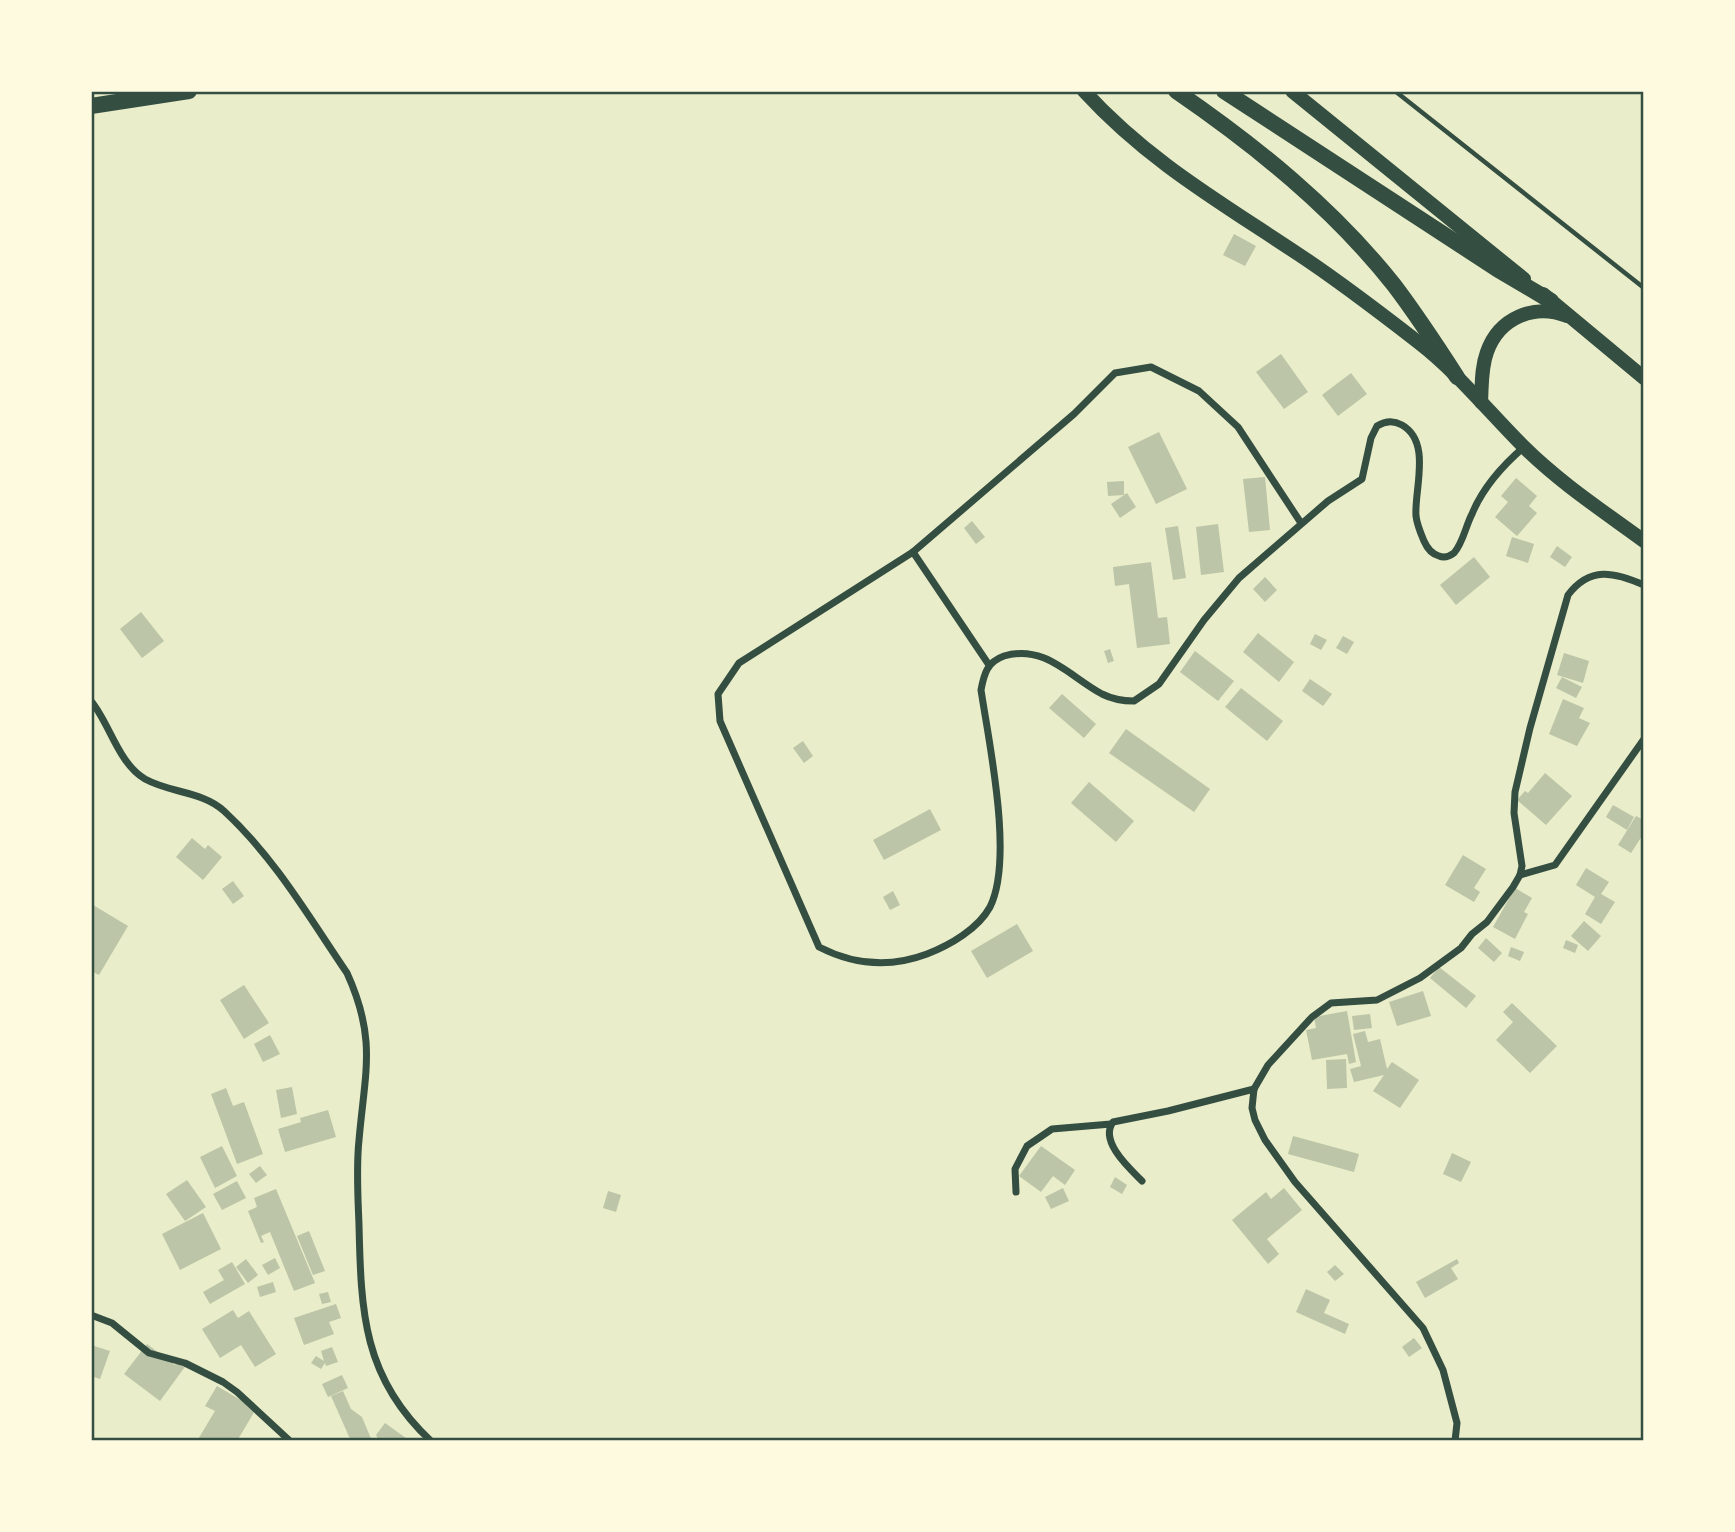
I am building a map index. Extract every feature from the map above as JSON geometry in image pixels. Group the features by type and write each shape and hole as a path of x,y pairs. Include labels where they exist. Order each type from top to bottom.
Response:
{"highway":[{"path":"91,106 190,91"},
{"path":"1176,91 1225,126 1326,210 1393,284 1457,377"},
{"path":"1224,91 1497,269 1551,301"}],"main road":[{"path":"1084,91 1140,146 1172,171 1353,292 1429,350 1524,447 1644,541"},
{"path":"1292,91 1644,378"},
{"path":"1481,402 1482,371 1487,350 1511,319 1525,313 1543,312 1558,313 1575,320"}],"street":[{"path":"1301,523 1238,427 1199,391 1151,367 1115,373 1074,414 913,552 739,663 718,694 720,721 819,947 838,957 866,963 909,961 940,949 966,933 990,908 1000,862 999,809 981,690 984,673 998,658 1029,653 1049,659 1103,695 1134,701 1159,684 1204,620 1240,578 1328,501 1362,479 1371,438 1377,426 1387,422 1399,424 1411,434 1418,452 1416,517 1419,530 1433,553 1445,557 1454,552 1472,512 1492,479 1504,464 1524,447"},
{"path":"913,552 989,665"},
{"path":"1455,1441 1457,1423 1443,1370 1423,1328 1287,1172 1255,1120 1252,1108 1254,1089 1268,1065 1302,1026 1326,1006 1336,1001 1370,1001 1395,992 1461,948 1472,934 1487,922 1520,874 1514,813 1515,792 1562,608 1568,595 1582,580 1600,574 1612,574 1644,585"},
{"path":"91,701 131,767 143,778 204,799 222,809 261,850 280,873 339,961 355,990 363,1013 368,1048 367,1083 358,1141 361,1297 367,1330 383,1381 417,1428 431,1441"},
{"path":"1520,874 1555,865 1644,739"},
{"path":"1016,1192 1015,1169 1027,1146 1052,1129 1111,1124 1117,1120 1168,1111 1254,1089"},
{"path":"1111,1124 1110,1136 1117,1153 1142,1181"},
{"path":"91,1315 112,1323 149,1353 185,1363 223,1382 290,1441"}],"lane":[{"path":"1395,91 1644,288"}],"building":[{"path":"1234,234 1256,246 1245,266 1223,255"},
{"path":"1281,354 1308,392 1284,409 1256,372"},
{"path":"1351,373 1367,394 1338,416 1322,395"},
{"path":"1159,432 1187,489 1156,504 1128,447"},
{"path":"1265,477 1270,530 1249,532 1243,479"},
{"path":"1516,478 1537,496 1529,506 1537,513 1517,536 1495,517 1508,502 1501,496"},
{"path":"1124,481 1124,495 1108,496 1107,482"},
{"path":"1127,493 1136,507 1120,518 1111,504"},
{"path":"972,521 985,537 976,544 964,528"},
{"path":"1218,524 1224,572 1201,575 1196,527"},
{"path":"1178,526 1186,578 1173,580 1165,528"},
{"path":"1512,537 1534,544 1528,563 1506,556"},
{"path":"1557,546 1572,557 1565,567 1550,557"},
{"path":"1474,557 1490,577 1456,605 1440,585"},
{"path":"1151,562 1158,618 1167,617 1170,644 1137,648 1129,584 1115,586 1113,567"},
{"path":"1265,577 1277,590 1265,602 1253,589"},
{"path":"141,612 164,641 142,658 120,629"},
{"path":"1258,633 1294,662 1279,682 1243,652"},
{"path":"1315,634 1327,640 1321,650 1310,644"},
{"path":"1343,636 1354,642 1347,654 1336,648"},
{"path":"1110,649 1114,661 1108,663 1104,651"},
{"path":"1195,651 1234,681 1218,701 1180,672"},
{"path":"1564,653 1589,661 1583,683 1557,675"},
{"path":"1562,677 1582,687 1576,698 1556,688"},
{"path":"1310,679 1332,694 1323,706 1302,691"},
{"path":"1241,688 1283,721 1267,741 1225,707"},
{"path":"1062,694 1096,724 1084,738 1049,708"},
{"path":"1563,699 1584,708 1579,718 1590,723 1577,746 1549,734"},
{"path":"1126,729 1210,789 1194,812 1109,753"},
{"path":"803,741 813,756 804,763 793,748"},
{"path":"1545,773 1572,796 1546,825 1517,800 1525,791 1528,793"},
{"path":"1089,782 1134,821 1116,842 1071,803"},
{"path":"1613,805 1634,817 1627,830 1606,817"},
{"path":"930,809 941,830 884,860 873,840"},
{"path":"1636,816 1644,820 1644,833 1631,853 1618,845"},
{"path":"192,838 205,849 208,845 222,857 203,880 176,857"},
{"path":"1463,855 1486,869 1474,888 1480,892 1474,902 1445,885"},
{"path":"1586,868 1609,882 1601,894 1615,902 1601,924 1585,914 1595,897 1576,885"},
{"path":"233,881 244,896 233,904 222,889"},
{"path":"1515,888 1532,898 1524,912 1528,914 1515,939 1493,927"},
{"path":"893,891 900,905 890,910 883,897"},
{"path":"93,905 128,926 99,975 91,971"},
{"path":"1584,921 1601,936 1588,951 1571,936"},
{"path":"1017,924 1033,951 987,978 971,951"},
{"path":"1486,938 1502,953 1494,962 1478,948"},
{"path":"1566,940 1578,945 1575,953 1563,948"},
{"path":"1511,947 1524,952 1520,961 1508,956"},
{"path":"1439,967 1476,996 1466,1008 1430,978"},
{"path":"244,985 269,1023 244,1039 220,1000"},
{"path":"1423,991 1431,1016 1397,1026 1389,1002"},
{"path":"1512,1003 1557,1046 1530,1073 1496,1040 1513,1022 1503,1012"},
{"path":"1347,1011 1356,1062 1349,1064 1347,1054 1312,1060 1306,1030 1316,1028 1314,1017"},
{"path":"1370,1014 1372,1028 1354,1030 1352,1016"},
{"path":"1365,1031 1368,1042 1380,1039 1387,1069 1392,1062 1419,1080 1400,1108 1373,1091 1384,1075 1354,1082 1350,1069 1361,1066 1353,1034"},
{"path":"270,1035 280,1054 263,1062 254,1044"},
{"path":"1346,1059 1347,1088 1327,1089 1326,1060"},
{"path":"292,1087 297,1114 281,1118 276,1090"},
{"path":"226,1088 233,1106 244,1102 263,1154 237,1164 211,1094"},
{"path":"328,1110 336,1137 285,1152 278,1129 301,1122 300,1118"},
{"path":"1293,1136 1359,1154 1354,1172 1288,1154"},
{"path":"222,1146 237,1176 215,1188 200,1157"},
{"path":"1041,1146 1075,1170 1065,1185 1053,1176 1041,1192 1019,1176"},
{"path":"1452,1153 1471,1162 1461,1182 1443,1174"},
{"path":"260,1166 267,1175 256,1183 249,1174"},
{"path":"1115,1177 1127,1185 1122,1194 1110,1187"},
{"path":"187,1180 206,1207 185,1221 166,1194"},
{"path":"237,1181 246,1198 222,1210 213,1194"},
{"path":"1063,1188 1069,1201 1051,1209 1045,1197"},
{"path":"1284,1188 1302,1210 1267,1239 1279,1254 1268,1264 1232,1220 1266,1192 1271,1199"},
{"path":"276,1189 315,1283 294,1291 270,1232 261,1236 264,1242 261,1243 248,1211 257,1207 254,1198"},
{"path":"608,1191 621,1195 616,1212 603,1208"},
{"path":"203,1213 221,1249 180,1270 162,1234"},
{"path":"309,1231 325,1271 313,1275 297,1236"},
{"path":"275,1258 280,1268 268,1275 262,1265"},
{"path":"246,1259 258,1275 248,1283 236,1267"},
{"path":"1457,1259 1459,1263 1451,1268 1458,1279 1425,1298 1416,1282"},
{"path":"232,1262 245,1284 210,1304 203,1292 224,1280 218,1270"},
{"path":"1335,1265 1344,1274 1335,1281 1327,1272"},
{"path":"273,1282 276,1292 260,1297 257,1287"},
{"path":"1306,1289 1330,1300 1324,1313 1349,1324 1345,1334 1296,1312"},
{"path":"328,1292 331,1302 322,1304 319,1294"},
{"path":"336,1304 341,1318 329,1322 334,1334 304,1345 294,1318"},
{"path":"233,1310 238,1318 249,1311 276,1354 255,1367 241,1345 220,1358 202,1329"},
{"path":"1414,1338 1422,1348 1409,1357 1402,1347"},
{"path":"147,1344 175,1365 180,1358 187,1364 160,1401 124,1374"},
{"path":"91,1345 110,1351 100,1379 91,1376"},
{"path":"332,1347 338,1362 326,1366 325,1363 321,1369 311,1363 316,1356 324,1361 321,1351"},
{"path":"342,1375 348,1388 328,1397 322,1384"},
{"path":"217,1386 256,1409 237,1441 197,1441 215,1411 205,1406"},
{"path":"343,1391 351,1409 362,1417 372,1441 351,1441 331,1396"},
{"path":"385,1423 410,1441 379,1441 376,1435"}]}
